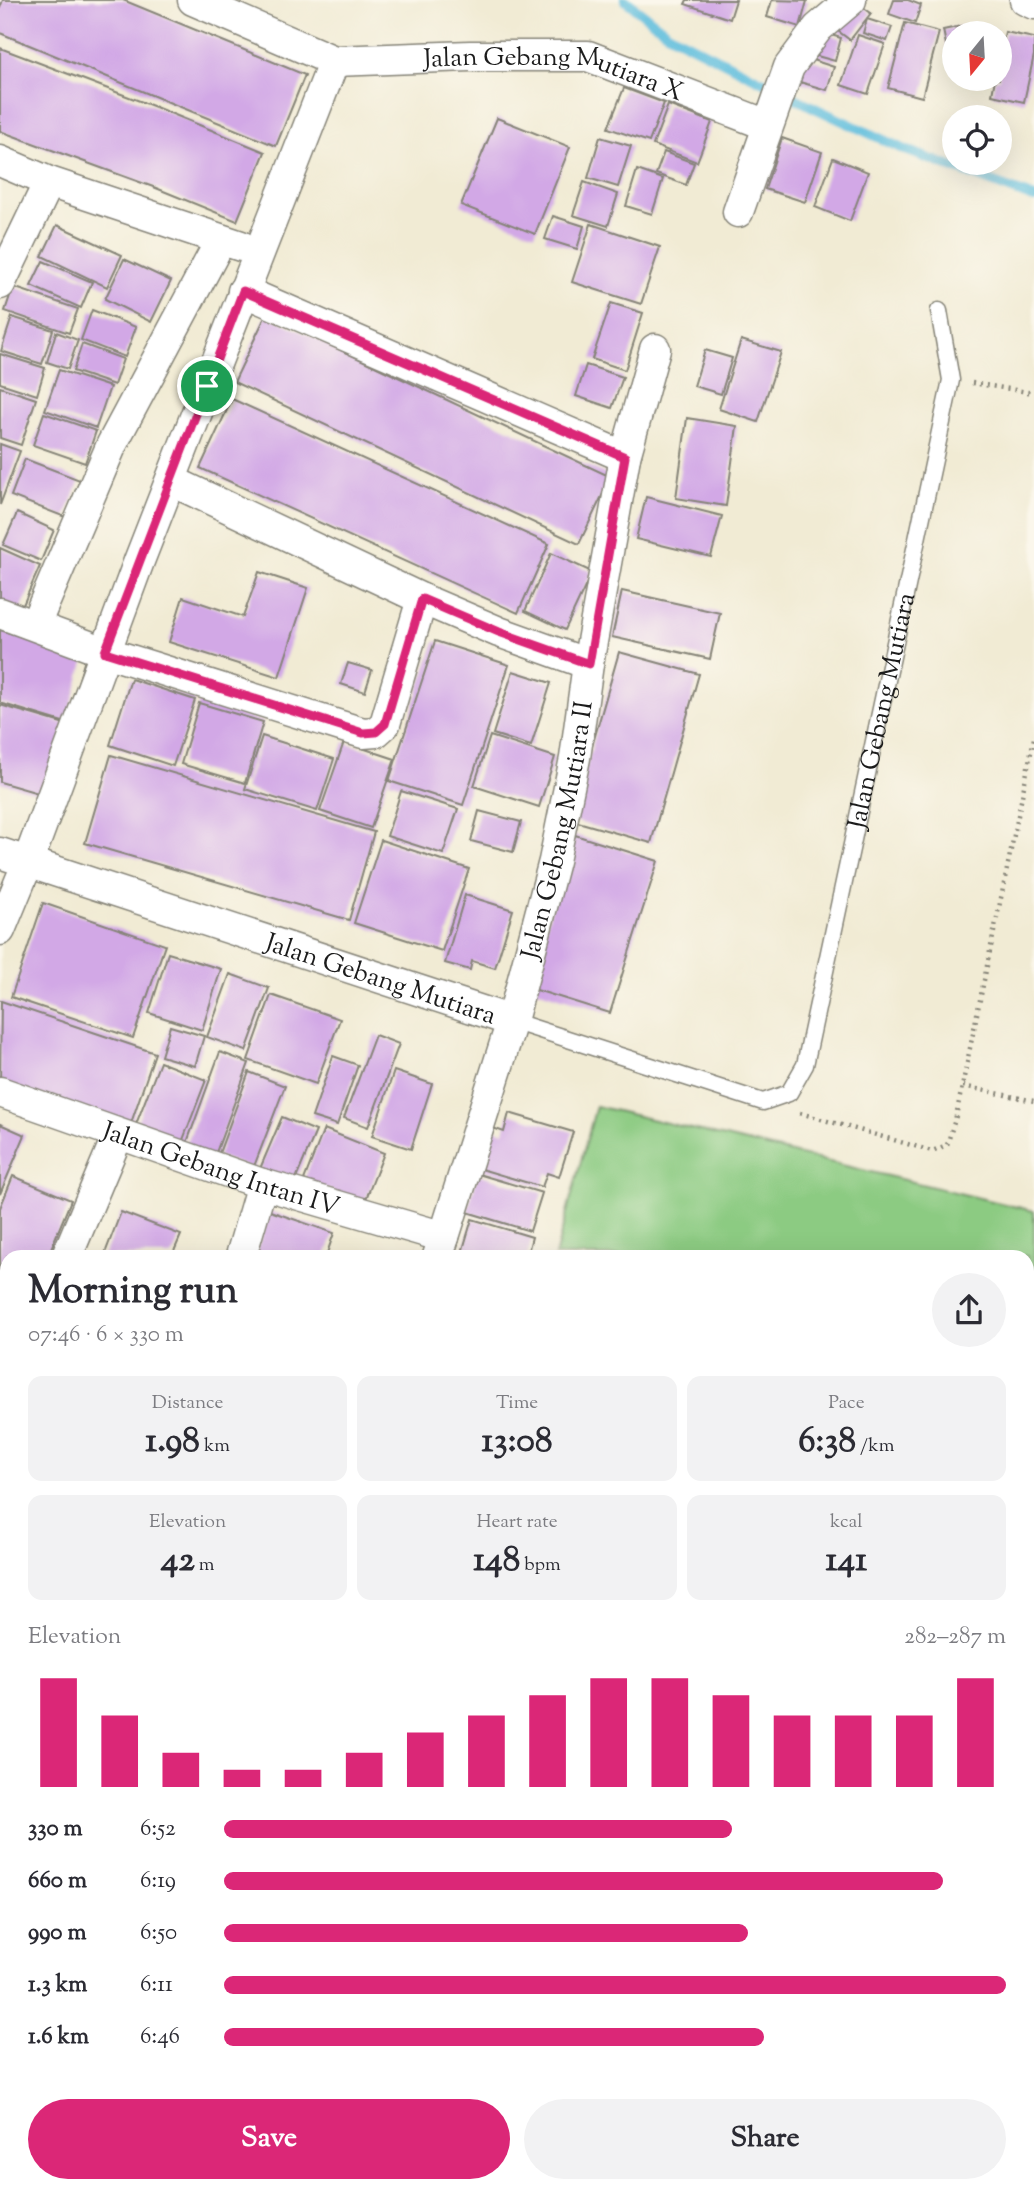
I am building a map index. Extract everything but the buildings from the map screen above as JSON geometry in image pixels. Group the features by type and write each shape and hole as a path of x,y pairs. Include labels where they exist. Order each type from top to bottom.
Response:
{"street":[{"name":"Jalan Gebang Mutiara X","path":"193,0 334,61 470,56 587,56 768,122"},
{"path":"738,212 789,67 818,29 851,0"},
{"path":"1025,0 1034,4"},
{"path":"0,930 29,862 105,652 258,250 334,61"},
{"path":"0,161 49,182 258,250"},
{"path":"0,284 49,182"},
{"path":"36,625 112,444 221,240"},
{"path":"243,291 625,457"},
{"name":"Jalan Gebang Mutiara II","path":"441,1247 512,1021 554,861 575,758 625,457 655,349"},
{"path":"172,481 422,599 499,632 589,664"},
{"path":"0,613 105,652 363,733 376,732 385,724 422,599"},
{"name":"Jalan Gebang Mutiara","path":"0,853 512,1021"},
{"name":"Jalan Gebang Intan IV","path":"0,1092 441,1247"},
{"path":"70,1250 118,1135"},
{"path":"243,1250 262,1184"}],"lane":[{"name":"Jalan Gebang Mutiara","path":"512,1021 763,1102 789,1093 805,1065 951,380 939,311"}],"path":[{"path":"951,380 1034,393"},
{"path":"763,1102 932,1151 947,1145 962,1086 1034,738"},
{"path":"962,1086 1034,1101"}],"green space":[{"path":"596,1106 1034,1211 1034,1250 557,1250"}],"waterway":[{"path":"625,0 669,34 817,109 903,149 1034,198"}],"route":[{"path":"243,291 625,457 589,664 499,632 422,599 385,724 376,732 363,733 105,652 207,386 243,291"}]}
